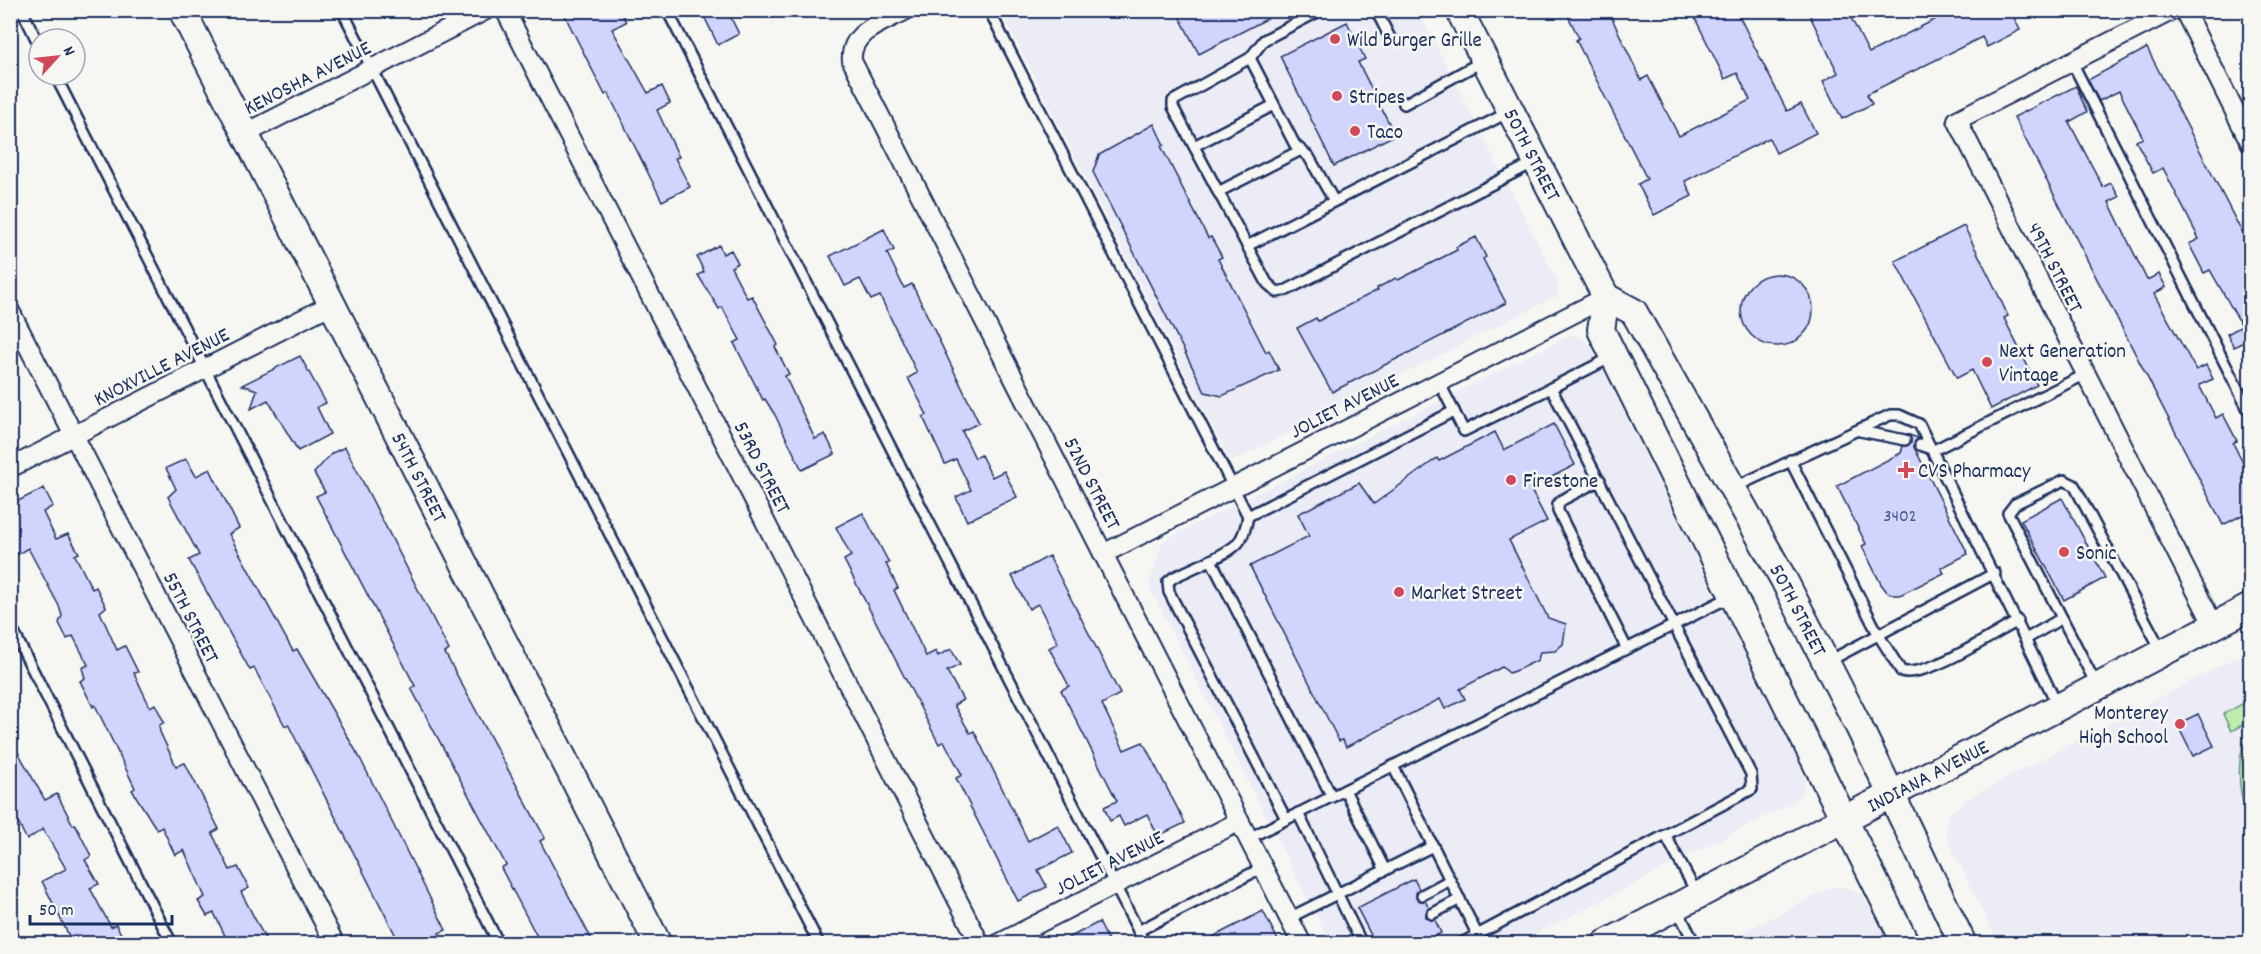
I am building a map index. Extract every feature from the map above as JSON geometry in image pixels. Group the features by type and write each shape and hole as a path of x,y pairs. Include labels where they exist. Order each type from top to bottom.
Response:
{"main road":[{"name":"54TH STREET","path":"182,10 658,944"},
{"name":"50TH STREET","path":"1460,10 1606,297 1634,312 1733,488 1827,663 1963,944"},
{"path":"1606,297 1601,330 1906,944"},
{"name":"INDIANA AVENUE","path":"1605,944 1890,793 2250,607"}],"street":[{"name":"53RD STREET","path":"505,10 980,944"},
{"name":"52ND STREET","path":"906,10 860,35 855,42 852,61 1302,944"},
{"path":"2072,62 2172,10"},
{"path":"2184,10 2250,142"},
{"name":"KENOSHA AVENUE","path":"245,134 372,69 474,13"},
{"name":"49TH STREET","path":"2072,62 1957,120 2214,626"},
{"name":"JOLIET AVENUE","path":"1103,554 1606,297"},
{"name":"KNOXVILLE AVENUE","path":"10,468 332,304"},
{"name":"55TH STREET","path":"10,311 335,944"},
{"name":"JOLIET AVENUE","path":"998,944 1240,821"}],"lane":[{"path":"22,10 30,27"},
{"path":"342,10 819,944"},
{"path":"667,10 1145,944"},
{"path":"989,10 1248,516 1245,532 1236,547 1174,577 1168,582 1169,592 1286,819"},
{"path":"1321,10 1264,40 1250,58 1173,101 1173,107 1267,284 1277,292 1287,290 1537,161"},
{"path":"1376,10 1390,38"},
{"path":"1250,58 1295,146 1309,157 1334,201"},
{"path":"1404,104 1485,60"},
{"path":"2072,62 2250,412"},
{"path":"61,87 499,944"},
{"path":"1194,146 1274,105"},
{"path":"1247,246 1511,111"},
{"path":"1218,192 1300,150"},
{"path":"1439,382 1464,431 1614,356"},
{"path":"1920,445 1934,450 2086,374"},
{"path":"1460,944 1480,939 1666,836 1744,796 1752,789 1754,781 1551,388"},
{"path":"1248,516 1454,411"},
{"path":"1733,488 1890,415 1899,415 1919,424 1995,573 2058,706"},
{"path":"1858,431 1884,434 1905,440"},
{"path":"1790,460 1895,665 1908,673 1930,668 2018,621"},
{"path":"1600,480 1562,500 1558,511 1626,647"},
{"path":"2097,686 2008,513 2015,504 2064,480 2074,484 2162,652"},
{"path":"1210,560 1332,796"},
{"path":"1827,663 1995,573"},
{"path":"1249,838 1733,595"},
{"path":"2026,639 2062,618"},
{"path":"10,625 172,944"},
{"path":"1393,766 1480,939"},
{"path":"1345,790 1385,870"},
{"path":"1298,813 1362,944"},
{"path":"1666,836 1687,901 1695,944"},
{"path":"1289,918 1433,846"},
{"path":"1138,931 1264,867"},
{"path":"1422,895 1450,880"},
{"path":"1432,914 1460,899"},
{"path":"1355,929 1365,924"}],"shaded area":[{"path":"1001,11 1418,11 1556,279 1558,295 1231,462"},
{"path":"1570,335 1581,337 1591,347 1800,766 1804,779 1803,791 1792,803 1518,943 1330,943 1149,586 1163,541"},
{"name":"Monterey High School","path":"2250,650 2250,943 1998,943 1948,840 1946,824 1950,813 1967,799"},
{"path":"1833,887 1848,888 1862,895 1890,943 1721,943"}],"green space":[{"path":"2250,700 2250,721 2231,731 2223,714"},
{"path":"2250,723 2250,823 2242,798 2239,773 2242,748"}],"building":[{"path":"562,10 620,10 626,22 612,29 648,93 662,86 670,103 657,110 679,157 675,158 690,187 662,201 608,93 605,95"},
{"path":"701,10 727,10 739,34 718,45"},
{"path":"1176,10 1284,10 1199,54"},
{"path":"1565,10 1608,10 1641,80 1648,76 1679,136 1750,100 1737,73 1725,79 1691,10 1736,10 1787,111 1801,104 1816,133 1776,153 1769,138 1685,181 1692,196 1654,215 1638,184 1647,179 1576,40 1579,38"},
{"path":"1807,10 1847,10 1869,53 1954,10 2010,10 2020,30 1987,47 1982,37 1867,94 1872,104 1842,119 1823,81 1838,73"},
{"path":"1347,22 1365,59 1358,62 1395,135 1334,166 1280,56"},
{"path":"2147,48 2250,248 2250,342 2249,339 2234,347 2227,334 2242,326 2210,270 2204,273 2189,244 2199,239 2163,168 2153,173 2136,141 2143,138 2119,91 2099,101 2088,80"},
{"path":"2076,86 2087,112 2069,122 2103,187 2111,183 2119,197 2109,202 2147,280 2159,274 2166,287 2154,294 2196,370 2206,365 2213,379 2199,385 2216,418 2223,414 2237,441 2233,443 2250,477 2250,511 2223,525 2014,117"},
{"path":"1154,124 1164,145 1161,146 1208,238 1211,237 1222,257 1218,259 1266,352 1269,350 1279,370 1222,396 1205,392 1093,172 1099,155"},
{"path":"1964,226 2008,316 2004,318 2037,385 1991,409 1972,370 1957,378 1895,261"},
{"path":"884,229 894,250 887,253 904,288 912,284 979,423 962,431 975,458 981,455 992,477 1004,471 1017,497 967,521 956,497 971,490 956,459 945,464 923,417 927,415 908,378 917,373 880,296 871,300 860,279 845,286 830,256"},
{"path":"1476,237 1486,257 1483,259 1506,303 1332,392 1297,328 1316,318 1318,321 1378,290 1377,288 1396,278 1398,280 1457,250 1456,247"},
{"path":"719,245 723,254 731,250 738,263 731,267 747,298 752,296 778,345 775,347 789,374 785,376 815,439 825,434 835,454 802,470 775,415 765,399 763,400 734,343 740,340 722,307 719,309 698,275 704,272 697,257"},
{"path":"1777,274 1797,280 1807,290 1813,310 1807,330 1797,340 1777,346 1757,340 1747,330 1741,310 1747,290 1757,280"},
{"path":"300,356 326,403 317,407 330,434 298,451 268,400 251,409 257,390 242,385"},
{"name":"Market Street","path":"1554,424 1575,465 1530,488 1547,521 1509,540 1548,618 1566,624 1563,644 1555,651 1540,652 1538,660 1517,670 1509,673 1502,667 1460,689 1465,699 1445,709 1440,699 1346,747 1343,740 1339,741 1250,566 1309,536 1298,514 1359,483 1374,504 1437,458 1439,461 1495,432 1504,450"},
{"name":"CVS Pharmacy","path":"1909,435 1918,438 1914,447 1968,554 1941,568 1944,573 1900,595 1894,595 1887,592 1881,584 1862,546 1866,544 1837,486 1901,453 1903,446 1911,442"},
{"path":"345,447 449,650 445,653 545,838 540,841 594,944 541,944 501,868 506,865 411,688 415,686 316,496 325,492 314,473 332,453"},
{"path":"186,459 196,476 210,469 239,528 229,534 293,651 297,649 360,758 446,930 439,933 445,944 400,944 288,724 285,726 254,668 250,670 189,560 199,555 168,497 176,489 166,468"},
{"path":"44,488 53,506 43,512 56,539 68,534 79,553 75,555 92,589 96,587 106,607 100,612 117,650 125,646 138,672 134,673 150,707 155,704 164,722 159,726 160,732 176,766 185,763 219,829 212,833 230,870 238,867 249,888 241,892 268,944 229,944 214,913 207,916 198,901 205,897 184,850 175,855 162,827 157,830 132,790 135,788 95,705 93,707 80,681 85,678 82,668 88,665 73,636 67,639 59,623 62,616 59,606 28,548 10,559 10,505"},
{"name":"Sonic","path":"2062,498 2105,578 2064,600 2021,520"},
{"path":"863,513 889,563 886,564 898,588 894,590 926,656 936,651 938,656 951,649 960,665 947,671 963,700 954,705 970,733 974,731 1028,841 1058,825 1072,853 1038,870 1047,887 1018,901 956,778 962,775 944,741 939,744 844,560 851,556 836,527"},
{"path":"1049,556 1120,694 1102,704 1124,750 1143,742 1185,823 1158,836 1147,814 1124,826 1119,816 1110,821 1104,807 1117,801 1061,690 1069,686 1049,648 1058,643 1038,604 1029,609 1012,576"},
{"path":"2198,714 2214,746 2193,756 2177,724"},
{"path":"10,738 45,800 57,794 73,825 75,824 91,856 85,860 99,884 90,888 111,927 116,924 126,944 73,944 42,881 66,869 43,829 27,840 10,807"},
{"path":"1414,879 1419,889 1416,898 1425,901 1429,908 1426,917 1435,920 1441,933 1421,944 1382,944 1378,937 1372,937 1357,908"},
{"path":"1263,911 1280,944 1199,944"},
{"path":"1099,922 1110,944 1057,944"}],"place":[{"name":"Wild Burger Grille","path":"1335,39"},
{"name":"Stripes","path":"1337,96"},
{"name":"Taco","path":"1355,131"},
{"name":"Next Generation Vintage","path":"1987,362"},
{"name":"CVS Pharmacy","path":"1906,470"},
{"name":"Firestone","path":"1511,480"},
{"name":"Sonic","path":"2064,552"},
{"name":"Market Street","path":"1399,592"},
{"name":"Monterey High School","path":"2180,724"}]}
